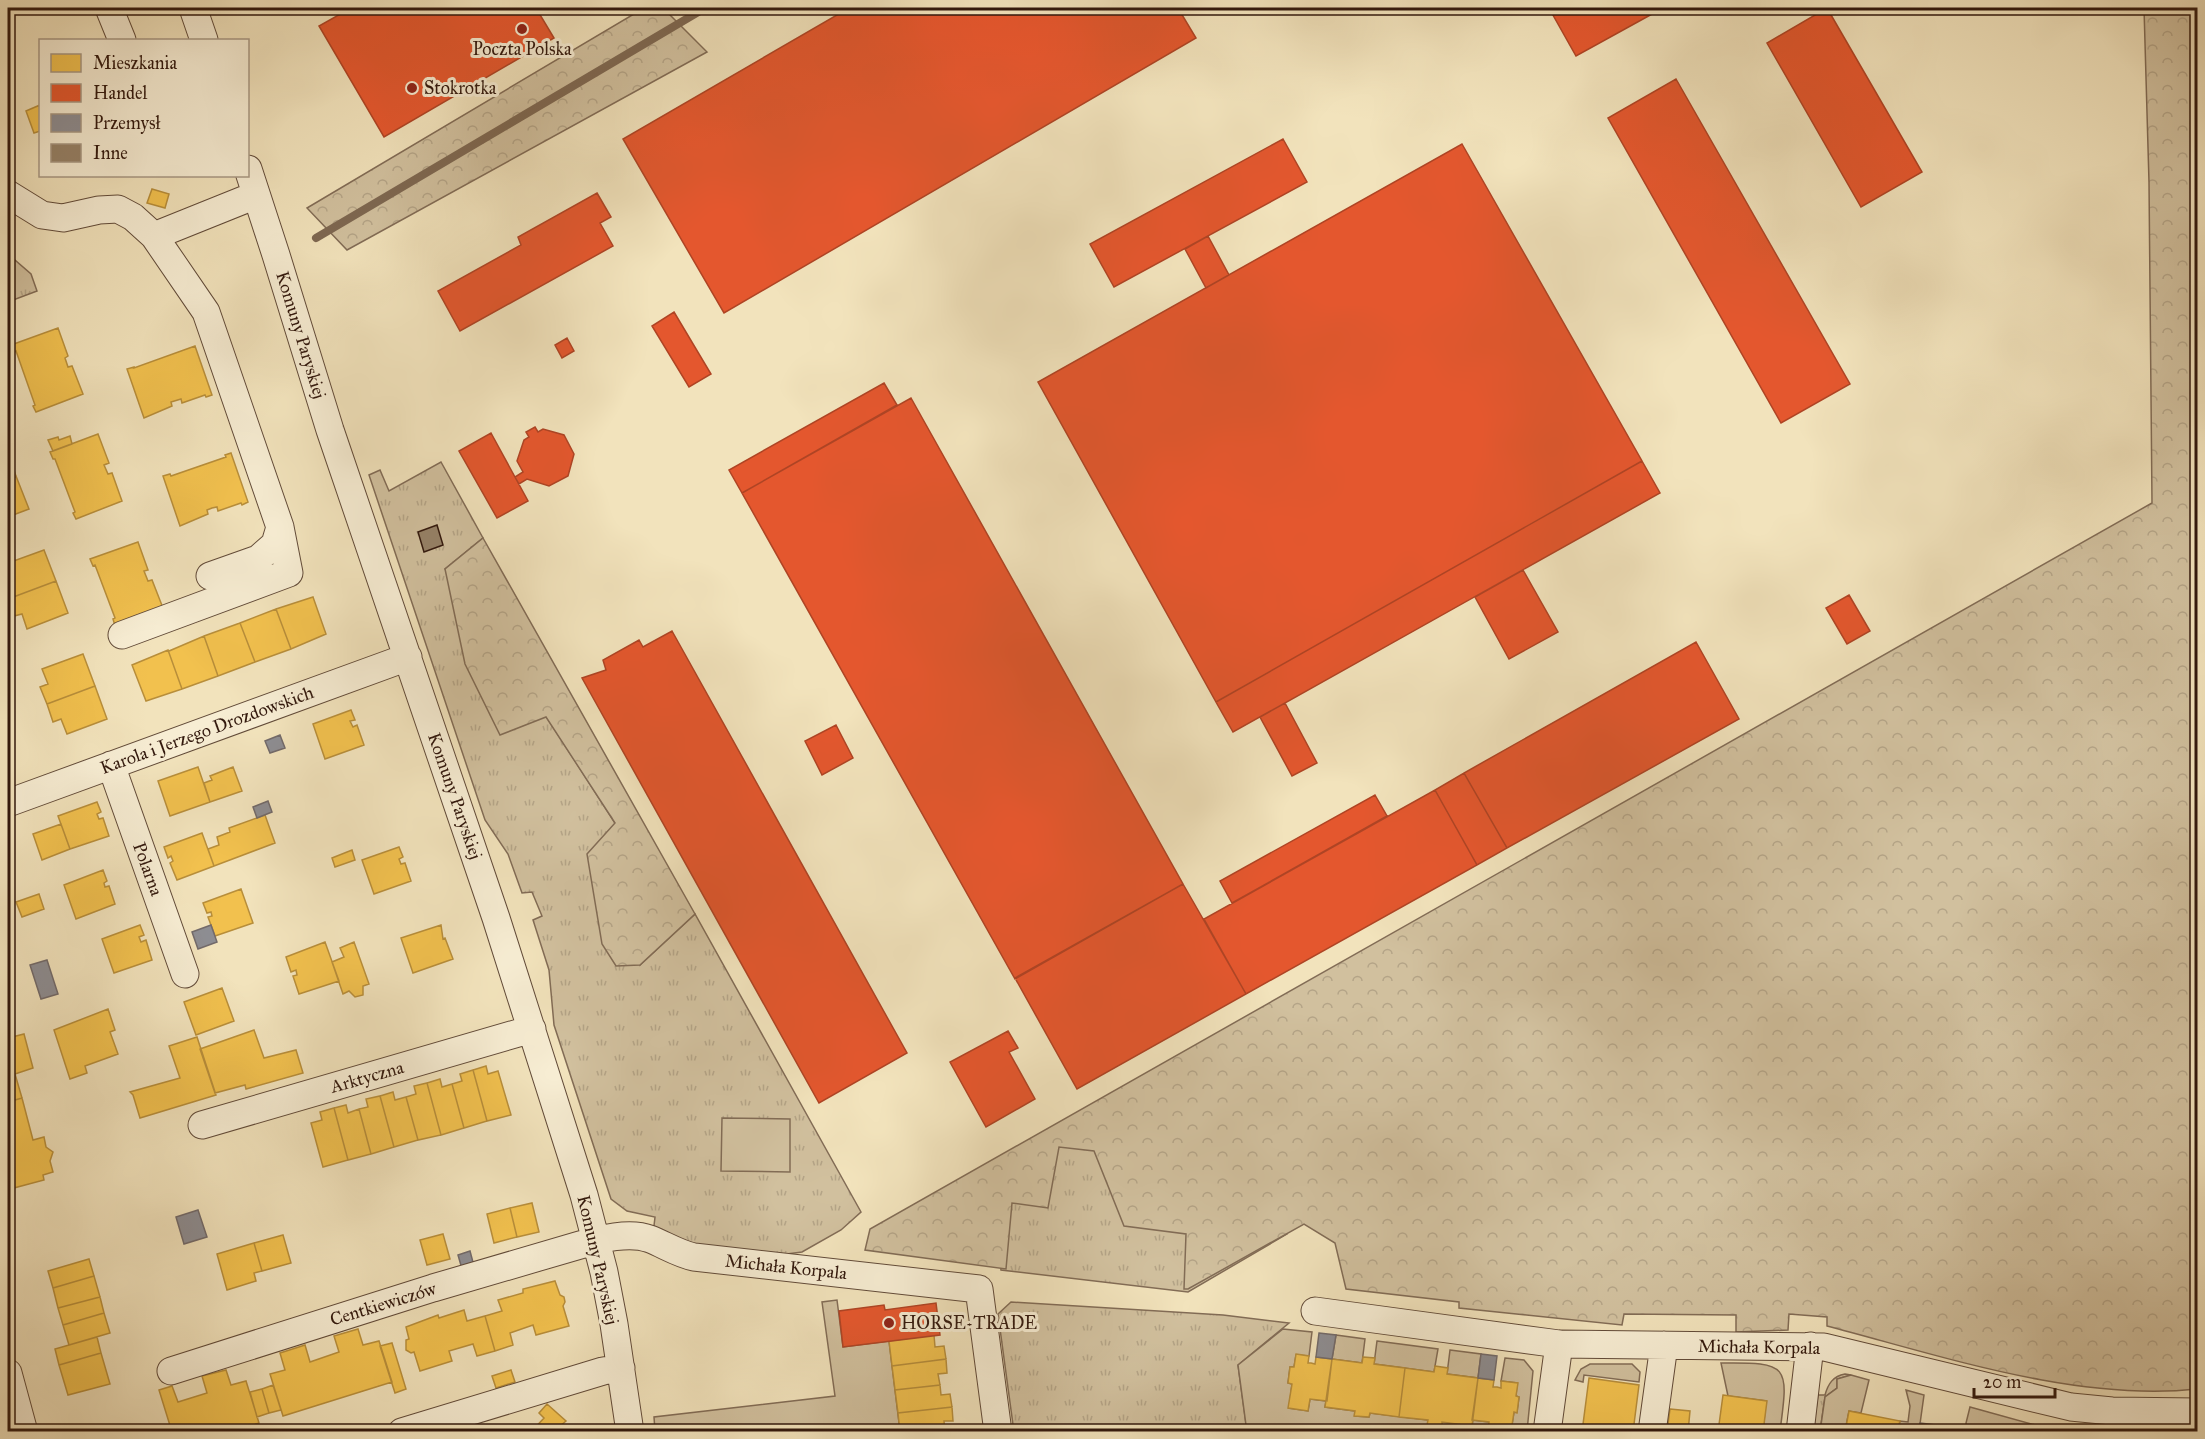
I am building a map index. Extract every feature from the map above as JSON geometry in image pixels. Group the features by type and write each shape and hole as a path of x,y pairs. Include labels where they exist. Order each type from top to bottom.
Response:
{"street":[{"path":"109,8 122,39"},
{"path":"193,8 204,39"},
{"name":"Komuny Paryskiej","path":"249,172 330,430 532,1029 597,1240 612,1313 630,1431"},
{"path":"8,194 42,215 63,218 99,210 118,209 133,217 154,236 206,312 280,526 289,573 122,635"},
{"path":"154,236 256,195"},
{"path":"210,576 258,559 275,544 280,526"},
{"name":"Karola i Jerzego Drozdowskich","path":"8,803 408,657"},
{"name":"Polarna","path":"111,765 186,974"},
{"name":"Arktyczna","path":"202,1125 532,1029"},
{"name":"Michała Korpala","path":"597,1240 632,1236 648,1238 694,1257 979,1289 998,1431"},
{"name":"Centkiewiczów","path":"171,1371 433,1288 597,1240"},
{"name":"Michała Korpala","path":"1315,1311 1559,1344 1810,1346 1837,1350 2071,1407 2133,1412 2198,1412"},
{"path":"1548,1431 1559,1344"},
{"path":"1652,1431 1664,1345"},
{"path":"1800,1431 1810,1346"},
{"path":"402,1431 603,1371 621,1368"},
{"path":"8,1373 24,1431"}],"green space":[{"path":"644,8 663,8 707,52 347,250 307,208"},
{"path":"2144,8 2198,8 2197,1389 2151,1391 2105,1389 2010,1374 1827,1326 1827,1317 1789,1314 1788,1330 1736,1332 1736,1315 1624,1314 1622,1325 1459,1308 1459,1302 1346,1289 1335,1243 1304,1224 1188,1289 1184,1289 1186,1234 1124,1226 1094,1151 1059,1147 1048,1208 1012,1203 1006,1269 865,1250 870,1229 2152,503 2149,182"},
{"path":"8,254 31,274 37,291 8,302"},
{"path":"441,462 483,538 445,569 546,716 615,823 640,965 695,914 861,1212 841,1230 802,1252 779,1255 682,1245 654,1226 655,1217 627,1211 611,1199 554,1025 549,970 533,920 542,916 532,892 522,893 508,854 485,820 369,475 380,470 389,491"},
{"path":"483,538 695,914 640,965 616,966 602,944 587,854 615,823 546,717 500,735 465,664 445,569"},
{"path":"1214,1040 1287,1234 1188,1292 1001,1270 986,1168"},
{"path":"722,1118 790,1119 790,1172 721,1171"},
{"path":"837,1300 843,1347 889,1341 900,1431 655,1431 654,1417 835,1396 822,1302"},
{"path":"1011,1302 1223,1315 1289,1323 1238,1365 1247,1431 1014,1432 998,1314"},
{"path":"1283,1329 1312,1332 1309,1356 1296,1355 1294,1367 1290,1367 1288,1383 1292,1384 1289,1408 1308,1411 1310,1399 1326,1401 1325,1407 1355,1411 1355,1416 1369,1417 1370,1413 1428,1420 1428,1425 1441,1427 1442,1422 1472,1426 1473,1420 1489,1422 1488,1431 1292,1432 1246,1425 1238,1365"},
{"path":"1336,1335 1365,1339 1362,1363 1332,1359"},
{"path":"1377,1341 1438,1349 1434,1372 1374,1364"},
{"path":"1450,1350 1481,1354 1478,1378 1447,1374"},
{"path":"1505,1358 1524,1360 1533,1371 1527,1431 1511,1431 1519,1397 1516,1396 1517,1383 1501,1381"},
{"path":"1721,1363 1760,1364 1772,1367 1779,1372 1783,1380 1784,1392 1780,1431 1763,1431 1766,1401 1728,1396"},
{"path":"1590,1364 1632,1364 1640,1372 1639,1382 1584,1375 1583,1382 1575,1380 1581,1369"},
{"path":"1845,1374 1851,1375 1837,1379 1837,1388 1825,1397 1820,1431 1813,1432 1818,1395 1825,1395 1832,1381"},
{"path":"1851,1375 1869,1380 1861,1413 1849,1411 1845,1431 1820,1432 1825,1397 1837,1388 1837,1379"},
{"path":"1906,1390 1924,1395 1919,1431 1897,1432 1900,1421 1908,1422 1910,1406"},
{"path":"1970,1407 2046,1428 2046,1431 1967,1431 1966,1423"},
{"path":"2100,1425 2183,1428 2183,1432 2098,1432 2092,1430"}],"building: Mieszkania":[{"path":"39,105 39,131 34,133 26,111"},
{"path":"152,189 169,194 165,208 147,203"},
{"path":"58,328 68,356 65,358 68,367 72,366 83,394 36,412 16,351 13,353 11,345"},
{"path":"195,346 212,395 206,397 205,395 182,403 181,399 171,402 172,406 144,418 127,369"},
{"path":"98,434 109,463 104,465 108,474 112,473 122,501 76,519 55,459 50,452"},
{"path":"70,436 72,444 53,451 48,440 58,437 59,440"},
{"path":"8,453 16,476 8,480"},
{"path":"231,453 248,502 218,511 217,507 212,508 207,510 208,514 180,526 163,476 170,474 171,476 226,457 225,455"},
{"path":"16,476 29,509 8,517 8,480"},
{"path":"138,542 148,570 144,571 148,581 152,580 163,608 115,626 113,619 115,618 95,565 93,566 90,559"},
{"path":"44,550 56,581 8,599 8,563"},
{"path":"56,581 68,613 27,629 22,614 14,616 8,599"},
{"path":"313,597 326,634 291,649 276,609"},
{"path":"276,609 291,649 255,662 240,623"},
{"path":"240,623 255,662 218,676 204,636"},
{"path":"204,636 218,676 182,689 168,650"},
{"path":"168,650 182,689 146,701 132,665"},
{"path":"83,654 95,686 47,704 40,687 48,684 42,669"},
{"path":"95,686 107,719 67,734 61,719 53,722 47,704"},
{"path":"351,710 355,720 350,721 353,727 357,725 364,745 325,759 313,724"},
{"path":"198,767 210,802 170,816 158,781"},
{"path":"233,767 242,791 210,802 204,783 212,780 210,776"},
{"path":"97,802 101,812 97,814 99,819 103,818 109,836 70,849 58,816"},
{"path":"265,815 275,843 214,866 208,849 219,845 217,837 230,832 229,828"},
{"path":"61,824 70,849 42,860 33,834"},
{"path":"202,833 214,866 177,880 170,863 173,861 171,856 168,858 164,847"},
{"path":"399,847 403,857 399,859 401,864 405,863 411,881 374,894 362,860"},
{"path":"352,850 355,860 335,867 332,858"},
{"path":"103,870 107,881 104,883 105,887 109,886 115,904 76,919 64,885"},
{"path":"241,889 253,923 215,936 208,917 212,916 211,912 207,913 203,903"},
{"path":"39,894 44,909 22,917 16,902"},
{"path":"140,925 144,935 139,937 141,942 146,940 152,960 114,973 102,939"},
{"path":"441,925 443,939 445,938 453,959 413,973 401,938"},
{"path":"325,942 339,981 299,994 293,976 297,975 296,970 291,972 286,957"},
{"path":"354,942 369,984 363,986 363,995 355,997 349,991 343,994 332,962 344,957 340,948"},
{"path":"222,988 234,1021 196,1035 184,1002"},
{"path":"108,1009 115,1030 110,1032 118,1054 85,1066 87,1073 70,1079 54,1030"},
{"path":"254,1030 264,1058 296,1050 303,1073 246,1089 245,1085 215,1093 200,1049"},
{"path":"24,1034 33,1068 15,1074 22,1098 8,1102 8,1038"},
{"path":"197,1037 216,1095 140,1118 130,1092 180,1078 169,1046"},
{"path":"486,1066 488,1074 498,1071 511,1115 487,1121 473,1070"},
{"path":"473,1070 487,1121 464,1128 452,1084 462,1081 460,1074"},
{"path":"440,1079 442,1087 452,1084 464,1128 441,1135 427,1083"},
{"path":"427,1083 441,1135 418,1140 406,1097 416,1094 414,1086"},
{"path":"393,1092 395,1100 406,1097 418,1140 394,1147 380,1096"},
{"path":"380,1096 394,1147 371,1154 359,1109 368,1107 366,1099"},
{"path":"22,1098 33,1140 44,1137 46,1147 53,1152 50,1161 53,1172 43,1175 44,1180 10,1189 8,1184 8,1102"},
{"path":"346,1105 348,1113 359,1109 371,1154 348,1160 334,1108"},
{"path":"334,1108 348,1160 323,1167 311,1123 322,1120 320,1112"},
{"path":"532,1203 539,1232 517,1237 510,1208"},
{"path":"510,1208 517,1237 494,1243 487,1214"},
{"path":"443,1234 450,1259 427,1265 420,1240"},
{"path":"283,1235 291,1263 262,1271 254,1243"},
{"path":"254,1243 262,1271 254,1273 256,1281 227,1290 217,1254"},
{"path":"89,1259 94,1276 53,1288 48,1271"},
{"path":"94,1276 100,1297 58,1308 53,1288"},
{"path":"555,1281 560,1295 564,1297 563,1306 569,1326 536,1335 533,1325 510,1333 513,1345 495,1351 485,1316 502,1311 498,1300 523,1293 523,1289"},
{"path":"100,1297 104,1313 63,1325 58,1308"},
{"path":"464,1310 467,1321 485,1316 495,1351 477,1356 473,1344 449,1351 452,1361 420,1371 414,1352 406,1350 406,1340 409,1339 406,1327 438,1315 439,1318"},
{"path":"104,1313 110,1333 69,1345 63,1325"},
{"path":"358,1329 363,1345 379,1341 392,1382 283,1416 270,1374 285,1370 280,1353 305,1345 310,1362 339,1352 334,1336"},
{"path":"934,1335 935,1347 944,1346 946,1359 892,1366 889,1341"},
{"path":"97,1337 101,1353 59,1365 55,1349"},
{"path":"392,1343 406,1389 395,1393 380,1346"},
{"path":"101,1353 110,1384 68,1395 59,1365"},
{"path":"1296,1354 1309,1356 1308,1363 1315,1364 1316,1357 1332,1359 1327,1401 1310,1399 1308,1411 1288,1408 1292,1384 1288,1383 1290,1367 1294,1367"},
{"path":"1363,1357 1375,1358 1374,1364 1405,1368 1399,1417 1370,1413 1369,1417 1354,1416 1355,1411 1325,1407 1332,1359 1362,1363"},
{"path":"946,1359 947,1373 938,1374 940,1385 895,1390 892,1366"},
{"path":"1435,1366 1448,1368 1447,1374 1478,1378 1472,1426 1442,1422 1442,1427 1427,1425 1428,1420 1399,1417 1405,1368 1434,1372"},
{"path":"226,1370 231,1385 246,1381 259,1423 230,1432 172,1432 159,1390 172,1386 178,1402 207,1393 202,1376"},
{"path":"511,1370 515,1382 496,1388 492,1376"},
{"path":"1478,1378 1494,1380 1493,1387 1501,1388 1501,1381 1518,1383 1517,1413 1514,1412 1511,1432 1488,1432 1489,1422 1472,1420"},
{"path":"1589,1378 1639,1385 1633,1432 1582,1432"},
{"path":"273,1385 281,1410 269,1413 262,1389"},
{"path":"940,1385 941,1395 950,1394 952,1407 898,1413 895,1390"},
{"path":"262,1389 269,1413 257,1417 250,1392"},
{"path":"1723,1395 1767,1401 1763,1432 1718,1432"},
{"path":"547,1404 566,1421 559,1427 563,1432 531,1432 544,1418 539,1413"},
{"path":"952,1407 953,1421 944,1421 945,1432 900,1432 898,1413"},
{"path":"1670,1409 1690,1411 1688,1432 1667,1432"},
{"path":"1849,1411 1900,1421 1897,1432 1845,1432"}],"building: Handel":[{"name":"Stokrotka","path":"351,8 536,8 554,38 384,137 319,26"},
{"path":"849,8 1178,8 1196,38 724,313 623,139"},
{"path":"1549,8 1663,8 1576,56"},
{"path":"1827,8 1922,172 1861,207 1767,43"},
{"path":"1676,79 1850,384 1781,423 1608,118"},
{"path":"1283,139 1307,182 1114,287 1090,244"},
{"path":"1462,144 1642,461 1216,702 1038,382"},
{"path":"597,193 611,217 600,223 613,246 460,331 438,291 521,245 518,237"},
{"path":"1208,236 1229,275 1206,288 1185,249"},
{"path":"674,312 711,374 689,387 652,326"},
{"path":"567,338 574,351 562,358 555,345"},
{"path":"884,383 897,405 742,493 729,470"},
{"path":"911,398 1183,884 1015,979 742,493"},
{"path":"535,427 538,432 543,429 564,435 574,454 568,476 549,486 527,479 519,484 515,477 523,472 517,461 524,440 529,437 526,432"},
{"path":"491,433 528,501 497,518 459,451"},
{"path":"1642,461 1660,493 1233,732 1216,702"},
{"path":"1523,570 1558,632 1509,659 1475,597"},
{"path":"1849,595 1870,631 1847,644 1826,608"},
{"path":"672,631 907,1053 819,1103 582,678 606,670 603,660 639,640 643,647"},
{"path":"1696,642 1739,719 1507,848 1464,773"},
{"path":"1285,703 1317,763 1292,776 1260,717"},
{"path":"836,725 853,758 822,775 805,741"},
{"path":"1464,773 1507,848 1477,865 1435,790"},
{"path":"1435,790 1477,865 1246,994 1204,919"},
{"path":"1375,795 1387,816 1232,903 1220,881"},
{"path":"1183,884 1246,994 1077,1089 1015,978"},
{"path":"1008,1031 1018,1048 1009,1052 1035,1099 986,1127 950,1062"},
{"name":"HORSE-TRADE","path":"936,1303 940,1335 843,1347 839,1311 884,1305 885,1310"}],"building: Przemysł":[{"path":"280,735 285,748 270,753 265,741"},
{"path":"268,801 272,812 257,818 253,807"},
{"path":"211,925 217,942 198,949 192,932"},
{"path":"47,960 58,994 41,999 30,965"},
{"path":"198,1210 207,1237 184,1244 176,1217"},
{"path":"470,1251 474,1266 462,1269 458,1255"},
{"path":"1319,1333 1336,1335 1332,1359 1316,1357"},
{"path":"1481,1354 1497,1356 1494,1380 1478,1378"},
{"path":"1920,1423 1943,1426 1942,1432 1919,1432"}],"building: Inne":[{"path":"437,525 443,545 424,552 418,532"}],"waterway":[{"path":"316,238 705,8"}],"place":[{"name":"Poczta Polska","path":"522,29"},
{"name":"Stokrotka","path":"412,88"},
{"name":"HORSE-TRADE","path":"889,1323"}]}
